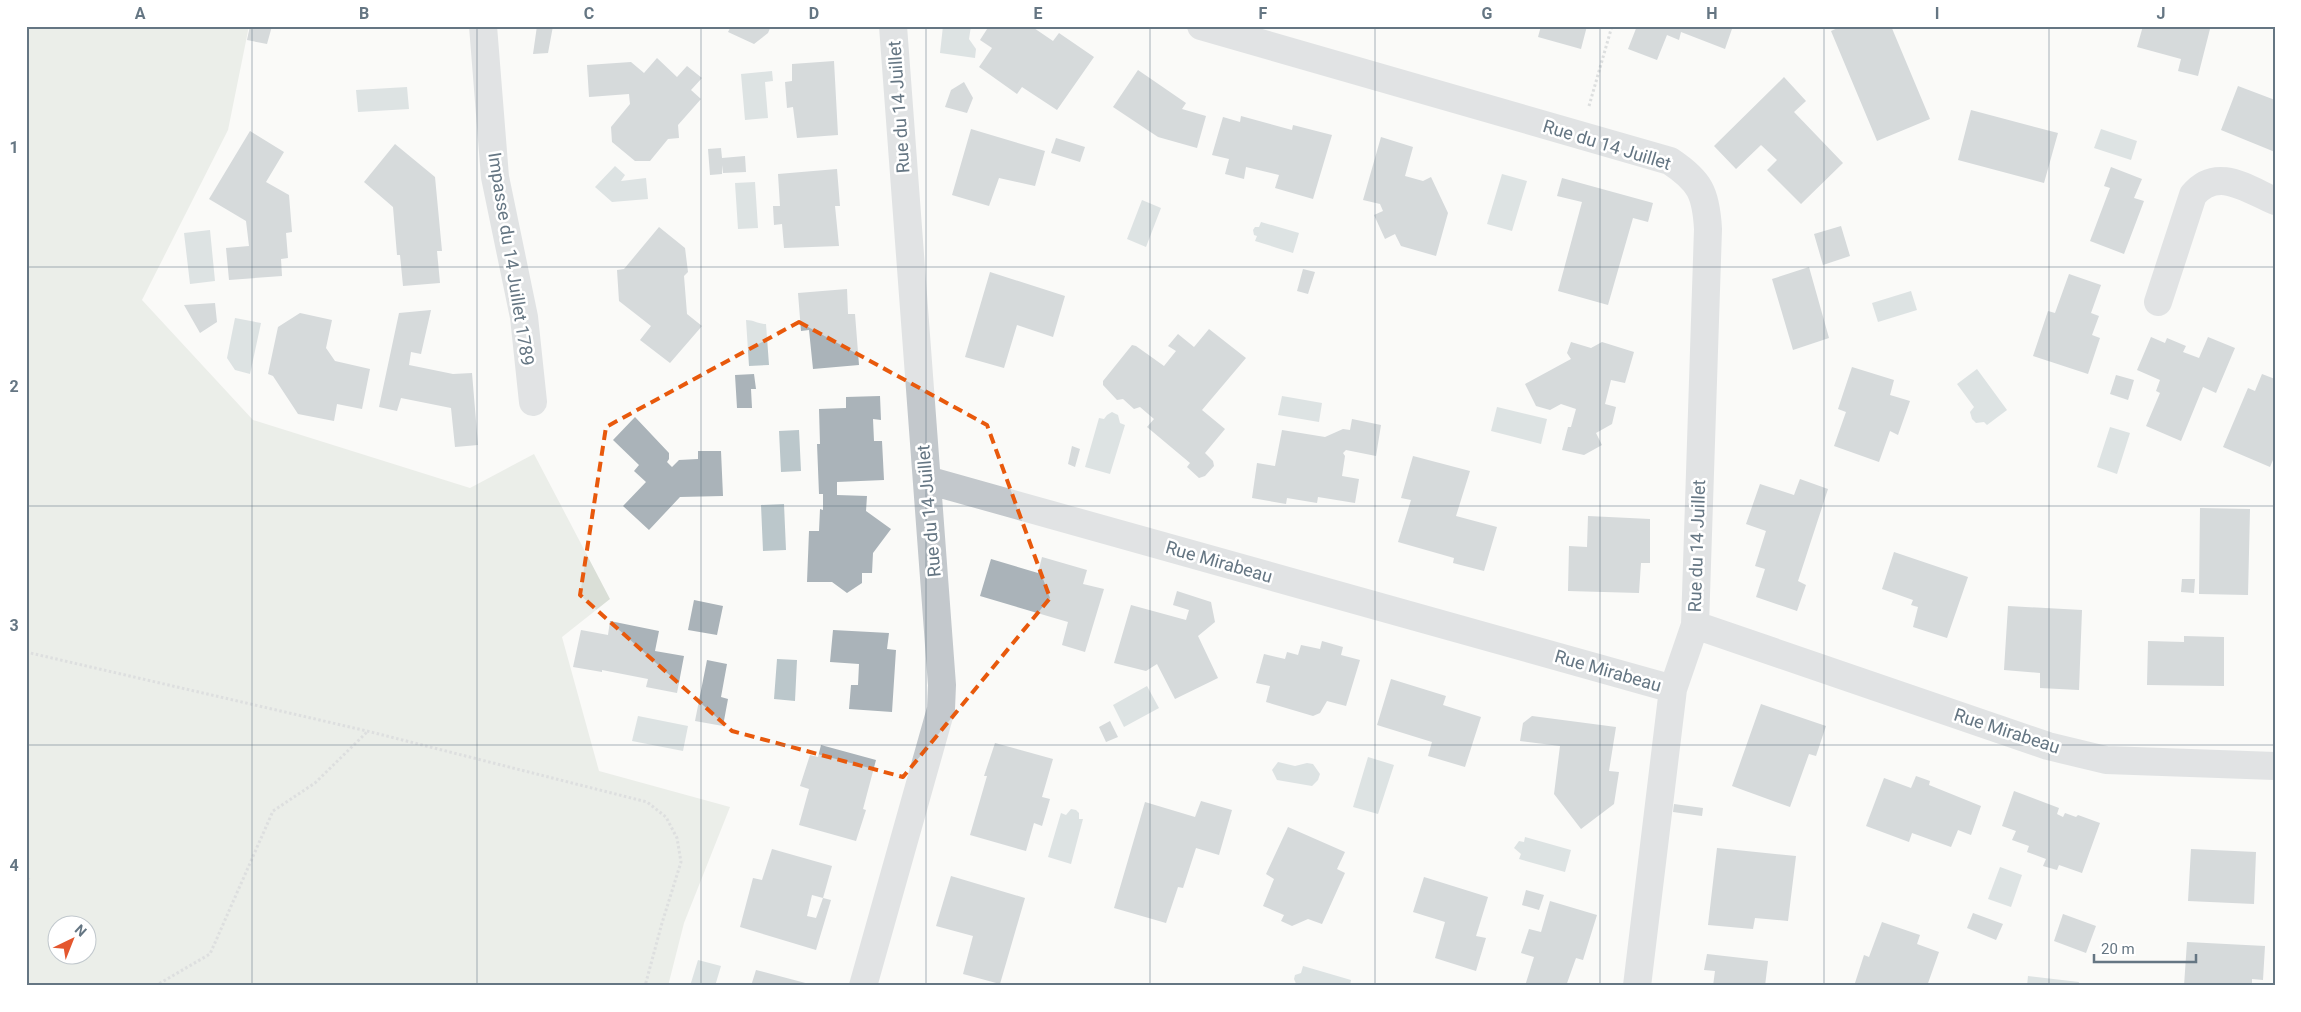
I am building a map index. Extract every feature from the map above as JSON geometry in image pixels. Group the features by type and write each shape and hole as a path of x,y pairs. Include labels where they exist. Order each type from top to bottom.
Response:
{"street":[{"name":"Impasse du 14 Juillet 1789","path":"483,26 495,177 524,317 533,402"},
{"name":"Rue du 14 Juillet","path":"863,986 941,709 942,685 893,26"},
{"name":"Rue du 14 Juillet","path":"1201,26 1670,161 1689,173 1701,188 1706,206 1708,229 1694,625"},
{"path":"2158,302 2193,195 2202,185 2214,180 2228,181 2275,201"},
{"name":"Rue Mirabeau","path":"928,480 1673,689 1694,625 2048,746 2106,760 2275,766"},
{"path":"1637,986 1673,689"}],"path":[{"path":"1581,135 1612,26"},
{"path":"26,652 367,731 647,802 666,817 677,838 682,862 662,923 645,986"},
{"path":"155,986 210,954 273,812 315,783 367,731"},
{"path":"26,883 29,878"}],"highlighted area":[{"path":"799,322 987,425 1050,598 903,777 732,731 580,595 606,427"}],"shaded area":[{"path":"26,26 249,26 228,130 142,300 253,420 470,488 534,454 610,599 562,637 599,771 730,807 684,923 668,986 26,986"},
{"path":"943,26 971,26 969,39 976,49 975,58 940,53"},
{"path":"772,71 773,81 765,82 768,118 745,120 741,74"},
{"path":"407,87 409,109 358,112 356,90"},
{"path":"2101,129 2137,141 2131,160 2094,148"},
{"path":"615,166 625,175 621,181 646,178 648,199 612,202 595,187"},
{"path":"1502,174 1527,181 1512,231 1487,224"},
{"path":"755,182 758,228 738,229 735,183"},
{"path":"1142,200 1161,208 1146,247 1127,239"},
{"path":"1261,222 1299,233 1293,253 1255,241 1257,236 1254,235 1253,230 1255,227 1259,227"},
{"path":"210,230 215,281 190,284 184,233"},
{"path":"1911,291 1917,310 1878,322 1872,303"},
{"path":"235,318 261,323 250,374 235,370 227,358"},
{"path":"746,320 766,324 769,365 749,366"},
{"path":"1977,369 2007,410 1987,425 1984,422 1976,423 1972,419 1970,412 1974,407 1957,384"},
{"path":"1282,396 1322,403 1319,422 1278,415"},
{"path":"1497,407 1547,419 1541,444 1491,431"},
{"path":"1112,412 1118,415 1120,423 1125,425 1110,474 1085,467 1099,418 1104,419"},
{"path":"2110,427 2130,433 2117,474 2097,467"},
{"path":"799,430 801,471 781,472 779,431"},
{"path":"784,504 786,550 763,551 761,505"},
{"path":"777,659 797,660 795,701 774,699"},
{"path":"1147,686 1159,708 1124,727 1113,705"},
{"path":"638,716 688,726 683,751 632,741"},
{"path":"1368,757 1394,765 1378,814 1353,807"},
{"path":"1278,762 1295,766 1307,763 1313,764 1320,774 1318,780 1312,786 1277,780 1272,770"},
{"path":"1071,809 1079,813 1079,819 1083,819 1071,864 1048,857 1061,813 1066,815"},
{"path":"1525,837 1571,850 1565,872 1519,859 1521,854 1514,848 1519,841 1524,842"},
{"path":"2000,867 2022,875 2011,907 1988,899"},
{"path":"698,960 721,966 715,986 690,986"},
{"path":"1303,966 1351,980 1350,986 1297,986 1294,979 1295,975 1301,973"},
{"path":"2028,976 2079,982 2078,986 2027,986"}],"building":[{"path":"250,26 272,26 267,44 247,40"},
{"path":"537,26 553,26 548,53 533,54"},
{"path":"731,26 771,26 768,33 754,44 728,32"},
{"path":"989,26 1031,26 1053,41 1059,33 1094,57 1057,110 1022,87 1017,94 979,67 992,48 980,40"},
{"path":"1541,26 1587,26 1581,49 1538,37"},
{"path":"1637,26 1733,26 1725,49 1681,32 1679,40 1667,35 1657,60 1628,49"},
{"path":"1842,26 1891,26 1930,119 1877,141 1831,31"},
{"path":"2143,26 2201,26 2210,29 2198,76 2178,71 2181,59 2137,47"},
{"path":"657,58 677,77 687,66 702,78 691,90 701,99 678,125 679,138 668,139 650,161 635,161 612,142 611,127 630,104 629,94 589,97 587,65 631,62 644,73"},
{"path":"834,61 838,135 797,138 793,107 787,108 785,82 792,81 792,64"},
{"path":"1138,70 1186,103 1182,109 1206,116 1197,148 1158,137 1113,107"},
{"path":"1784,77 1806,101 1794,112 1843,163 1801,204 1767,170 1777,160 1761,145 1736,169 1714,146"},
{"path":"964,82 973,98 967,113 945,107 951,90"},
{"path":"2238,86 2275,100 2275,152 2221,130"},
{"path":"1971,110 2058,133 2044,183 1958,160"},
{"path":"1241,116 1292,130 1293,125 1332,135 1313,199 1275,188 1279,175 1246,167 1244,179 1225,174 1229,159 1212,155 1223,117 1240,122"},
{"path":"971,129 1045,151 1035,186 999,178 989,206 952,195"},
{"path":"250,131 284,152 266,182 289,195 292,232 286,233 288,258 281,259 282,276 229,280 226,248 249,246 246,221 209,199"},
{"path":"1381,137 1413,147 1405,176 1423,181 1431,177 1448,213 1436,256 1401,246 1395,234 1385,239 1374,215 1383,211 1380,204 1363,200"},
{"path":"1056,138 1085,147 1080,162 1051,153"},
{"path":"395,144 435,177 442,251 437,251 440,283 403,286 400,255 397,255 393,207 364,182"},
{"path":"721,148 722,158 745,156 746,172 723,173 722,165 722,174 710,175 708,149"},
{"path":"2111,167 2142,179 2134,198 2144,201 2124,254 2090,241 2110,188 2104,186"},
{"path":"837,169 840,206 835,206 839,246 784,248 782,224 774,225 773,206 780,206 778,174"},
{"path":"1562,178 1653,203 1648,222 1633,218 1608,305 1558,291 1582,202 1557,196"},
{"path":"1841,226 1850,256 1823,265 1814,234"},
{"path":"659,227 685,248 688,272 684,276 687,314 702,326 670,363 640,340 651,326 619,301 617,270 624,269"},
{"path":"1809,267 1829,338 1793,350 1772,279"},
{"path":"1303,269 1315,272 1308,294 1297,291"},
{"path":"990,272 1065,296 1053,337 1017,325 1004,368 965,357"},
{"path":"2069,274 2101,285 2091,313 2099,316 2092,335 2100,338 2088,374 2033,356 2048,311 2055,313"},
{"path":"847,289 848,314 855,314 859,365 813,369 809,330 801,331 798,293"},
{"path":"215,303 217,322 200,333 184,305"},
{"path":"431,310 421,354 411,352 409,365 453,374 472,373 478,445 455,447 451,408 401,398 397,411 379,407 399,313"},
{"path":"300,313 332,320 326,348 335,361 370,369 362,409 337,404 334,421 298,414 273,376 268,374 278,327"},
{"path":"1209,329 1246,358 1202,410 1225,429 1205,453 1213,461 1214,466 1205,476 1199,478 1187,467 1190,463 1147,427 1154,419 1140,407 1134,409 1123,399 1117,400 1103,385 1103,381 1132,345 1164,366 1176,351 1168,346 1178,334 1194,347"},
{"path":"2151,337 2165,343 2167,338 2186,346 2183,352 2199,358 2208,337 2235,348 2216,393 2203,387 2181,441 2146,426 2160,393 2156,391 2160,380 2137,370"},
{"path":"1571,342 1591,348 1602,342 1634,352 1625,383 1611,380 1605,404 1616,407 1612,424 1596,433 1602,445 1584,455 1562,450 1568,427 1571,427 1576,409 1561,404 1550,410 1536,406 1525,384 1571,359 1567,353"},
{"path":"1852,367 1894,380 1890,395 1910,401 1898,435 1890,431 1879,462 1834,446 1846,412 1838,409"},
{"path":"754,374 756,389 751,389 752,408 737,408 735,375"},
{"path":"2262,374 2275,379 2275,455 2270,467 2223,447 2248,388 2255,391"},
{"path":"2116,375 2134,380 2128,400 2110,394"},
{"path":"880,396 881,420 873,419 874,441 882,441 884,480 837,482 837,495 867,496 866,511 891,529 873,553 872,573 862,573 862,583 847,593 832,582 807,582 809,531 819,531 820,509 823,510 823,494 819,494 817,444 820,444 819,409 846,408 846,397"},
{"path":"635,417 669,453 667,462 672,467 679,460 698,459 698,451 721,451 723,496 680,497 649,530 623,506 646,482 634,471 639,465 613,440"},
{"path":"1352,419 1381,425 1376,456 1346,450 1343,453 1345,456 1342,476 1359,479 1355,503 1318,497 1317,503 1287,498 1286,504 1252,498 1257,463 1275,466 1282,430 1325,437 1343,429 1350,430"},
{"path":"1072,446 1080,449 1075,467 1068,464"},
{"path":"1413,456 1470,471 1456,516 1497,527 1484,571 1453,563 1454,558 1398,542 1411,500 1401,498"},
{"path":"1800,479 1828,489 1798,581 1806,585 1797,611 1756,597 1765,569 1755,566 1766,531 1746,524 1760,484 1794,495"},
{"path":"2200,508 2250,509 2248,595 2199,594"},
{"path":"1588,516 1650,519 1650,563 1641,563 1639,593 1568,591 1569,546 1587,547"},
{"path":"1894,552 1968,577 1947,638 1913,627 1918,607 1911,605 1913,600 1882,589"},
{"path":"1042,557 1087,570 1083,584 1104,589 1085,652 1062,645 1068,622 980,596 991,559 1038,573"},
{"path":"2182,579 2195,579 2194,593 2181,592"},
{"path":"1177,591 1211,602 1215,622 1198,636 1218,678 1175,699 1157,664 1146,671 1114,663 1131,605 1186,620 1189,610 1173,605"},
{"path":"694,600 723,606 717,635 688,630"},
{"path":"2008,606 2082,610 2079,690 2040,688 2040,673 2004,670"},
{"path":"610,621 659,631 655,651 684,656 677,693 646,687 648,679 602,670 602,672 573,667 581,630 608,635"},
{"path":"833,630 889,633 887,649 896,650 892,712 849,709 851,685 858,685 859,664 830,662"},
{"path":"2184,636 2224,637 2224,686 2147,685 2148,641 2184,642"},
{"path":"1322,641 1343,647 1341,655 1360,660 1346,706 1327,701 1320,713 1313,716 1266,702 1270,686 1256,683 1264,654 1285,659 1287,652 1298,655 1301,645 1320,649"},
{"path":"707,660 727,664 721,697 728,699 723,726 695,721"},
{"path":"1391,679 1446,696 1443,705 1481,717 1465,767 1428,756 1432,742 1377,725"},
{"path":"1761,704 1826,726 1816,756 1809,754 1790,807 1732,786"},
{"path":"1532,716 1616,727 1609,771 1619,772 1614,804 1581,829 1554,794 1560,746 1520,741 1523,723"},
{"path":"1110,721 1118,737 1106,742 1099,727"},
{"path":"995,743 1053,759 1042,797 1050,799 1042,826 1034,823 1026,851 970,835 987,776 984,776"},
{"path":"821,745 876,760 863,809 866,810 856,841 799,825 809,789 800,786 810,755 818,757"},
{"path":"1916,776 1930,781 1929,785 1981,806 1971,835 1958,830 1951,847 1912,833 1909,842 1866,826 1884,778 1911,788"},
{"path":"2014,791 2059,808 2057,814 2063,817 2065,813 2076,817 2078,815 2100,823 2082,873 2059,865 2057,870 2043,866 2046,859 2027,852 2029,846 2012,840 2016,831 2002,826"},
{"path":"1201,801 1232,810 1219,855 1196,848 1183,888 1178,887 1166,923 1114,908 1145,802 1195,817"},
{"path":"1674,804 1703,808 1702,816 1673,812"},
{"path":"1288,827 1345,852 1337,869 1345,873 1322,924 1308,919 1292,926 1281,921 1284,915 1263,906 1274,879 1266,874"},
{"path":"1717,848 1796,856 1788,921 1755,918 1753,929 1708,925"},
{"path":"772,849 832,866 823,898 831,900 816,950 740,927 753,878 762,880","holes":["812,895 823,898 816,918 807,916"]},
{"path":"2191,849 2256,852 2254,904 2188,901"},
{"path":"951,876 1025,898 1000,984 963,974 973,936 936,926"},
{"path":"1424,877 1488,897 1476,936 1486,938 1476,971 1435,958 1445,922 1413,912"},
{"path":"1526,890 1544,895 1539,910 1522,905"},
{"path":"1550,901 1597,915 1583,960 1576,958 1566,986 1525,986 1534,957 1521,953 1529,929 1541,932"},
{"path":"1973,913 2003,924 1996,940 1967,928"},
{"path":"2063,914 2096,926 2086,953 2054,941"},
{"path":"1882,922 1920,935 1917,944 1939,952 1927,986 1854,986 1864,955 1869,957"},
{"path":"2187,942 2265,946 2263,980 2252,979 2252,986 2184,986"},
{"path":"1707,954 1768,961 1765,986 1713,986 1715,971 1704,970"},
{"path":"756,970 813,985 813,986 751,986"}]}
